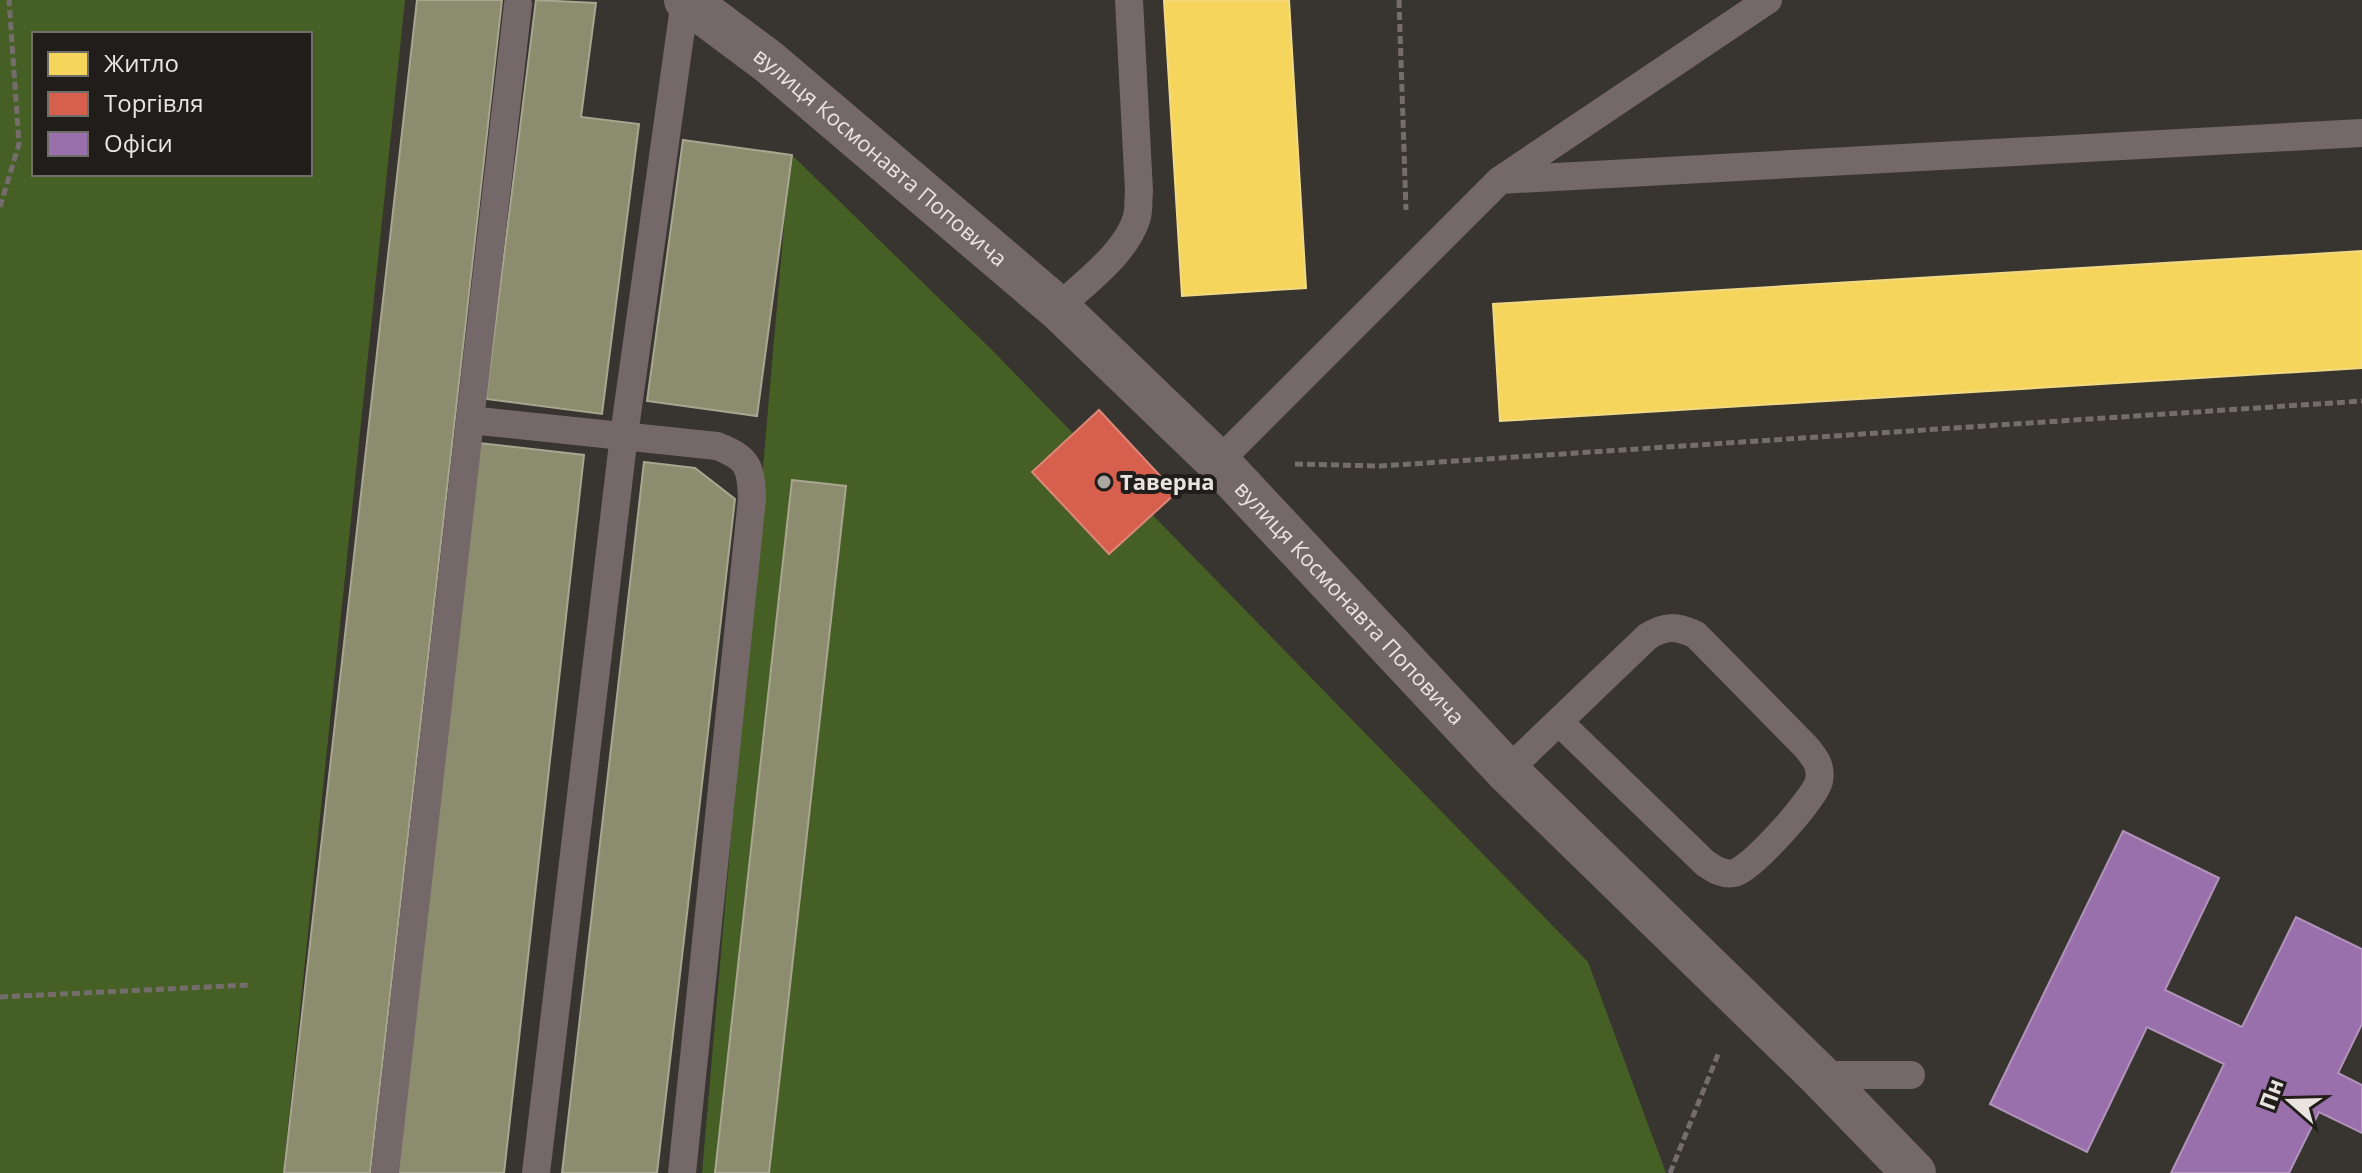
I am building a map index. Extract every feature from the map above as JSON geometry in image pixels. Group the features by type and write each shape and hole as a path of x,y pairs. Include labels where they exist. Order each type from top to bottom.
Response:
{"street":[{"name":"вулиця Космонавта Поповича","path":"686,0 769,62 1058,308 1218,462 1507,771 1819,1075 1914,1173"}],"lane":[{"path":"536,1173 624,435 686,0"},
{"path":"1058,308 1116,252 1129,235 1138,215 1129,0"},
{"path":"1218,462 1500,180 1768,0"},
{"path":"385,1173 518,4"},
{"path":"1500,180 2362,133"},
{"path":"470,420 717,446 738,454 751,472 752,499 682,1173"},
{"path":"1507,771 1647,637 1662,627 1682,628 1696,635 1806,747 1819,764 1819,782 1809,801 1750,863 1736,873 1720,873 1705,863 1559,722"},
{"path":"1819,1075 1911,1075"}],"path":[{"path":"0,207 19,144 9,0"},
{"path":"1399,0 1408,271"},
{"path":"1218,462 1380,466 2362,401"},
{"path":"0,997 248,985"},
{"path":"1670,1173 1741,999"}],"green space":[{"path":"0,0 405,0 283,1173 0,1173"},
{"path":"792,155 991,349 1588,962 1666,1173 702,1173"}],"building: Житло":[{"path":"1164,0 1289,0 1306,288 1182,296"},
{"path":"2362,251 2362,368 1500,421 1493,304"}],"building: Торгівля":[{"name":"Таверна","path":"1099,410 1176,493 1109,554 1032,472"}],"building: Офіси":[{"path":"2123,831 2219,878 2165,990 2242,1027 2296,917 2362,949 2362,1024 2338,1073 2362,1085 2362,1133 2319,1112 2289,1173 2171,1173 2224,1064 2147,1027 2087,1152 1990,1104"}],"building: Промзона":[{"path":"417,0 502,0 370,1173 284,1173"},
{"path":"536,0 596,3 581,117 639,124 602,414 486,399"},
{"path":"683,140 792,155 757,416 647,401"},
{"path":"479,443 584,455 504,1173 398,1173"},
{"path":"644,462 695,468 735,499 657,1173 562,1173"},
{"path":"792,480 846,486 769,1173 715,1173"}],"place":[{"name":"Таверна","path":"1104,482"}]}
